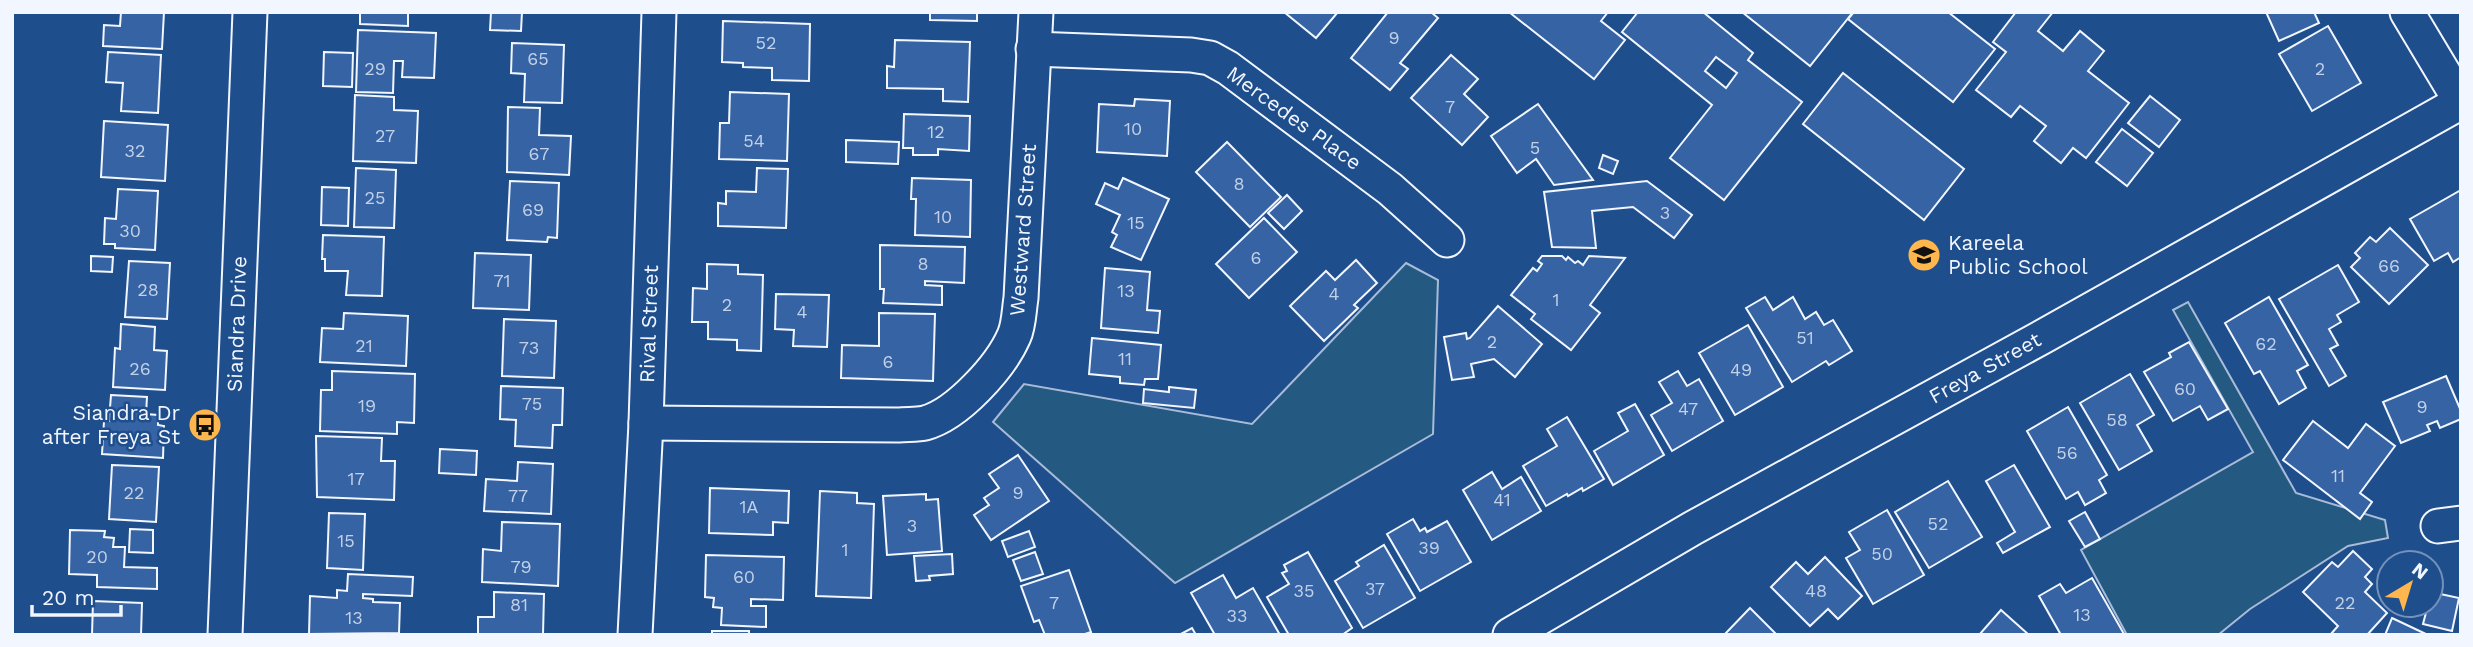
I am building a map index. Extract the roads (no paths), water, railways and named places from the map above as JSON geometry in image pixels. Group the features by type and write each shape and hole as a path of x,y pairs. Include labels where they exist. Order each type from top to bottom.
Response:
{"street":[{"name":"Siandra Drive","path":"225,635 250,12"},
{"name":"Rival Street","path":"635,635 646,423 659,12"},
{"name":"Westward Street","path":"646,423 898,425 926,422 949,410 977,387 1002,357 1015,334 1021,298 1036,12"},
{"path":"2407,12 2461,102"},
{"name":"Mercedes Place","path":"1033,49 1210,58 1228,68 1390,189 1447,240"},
{"name":"Freya Street","path":"1515,634 1693,528 2044,336 2461,102"}],"place":[{"name":"Kareela Public School","path":"1924,255"},
{"name":"Siandra Dr after Freya St","path":"205,425"}]}
